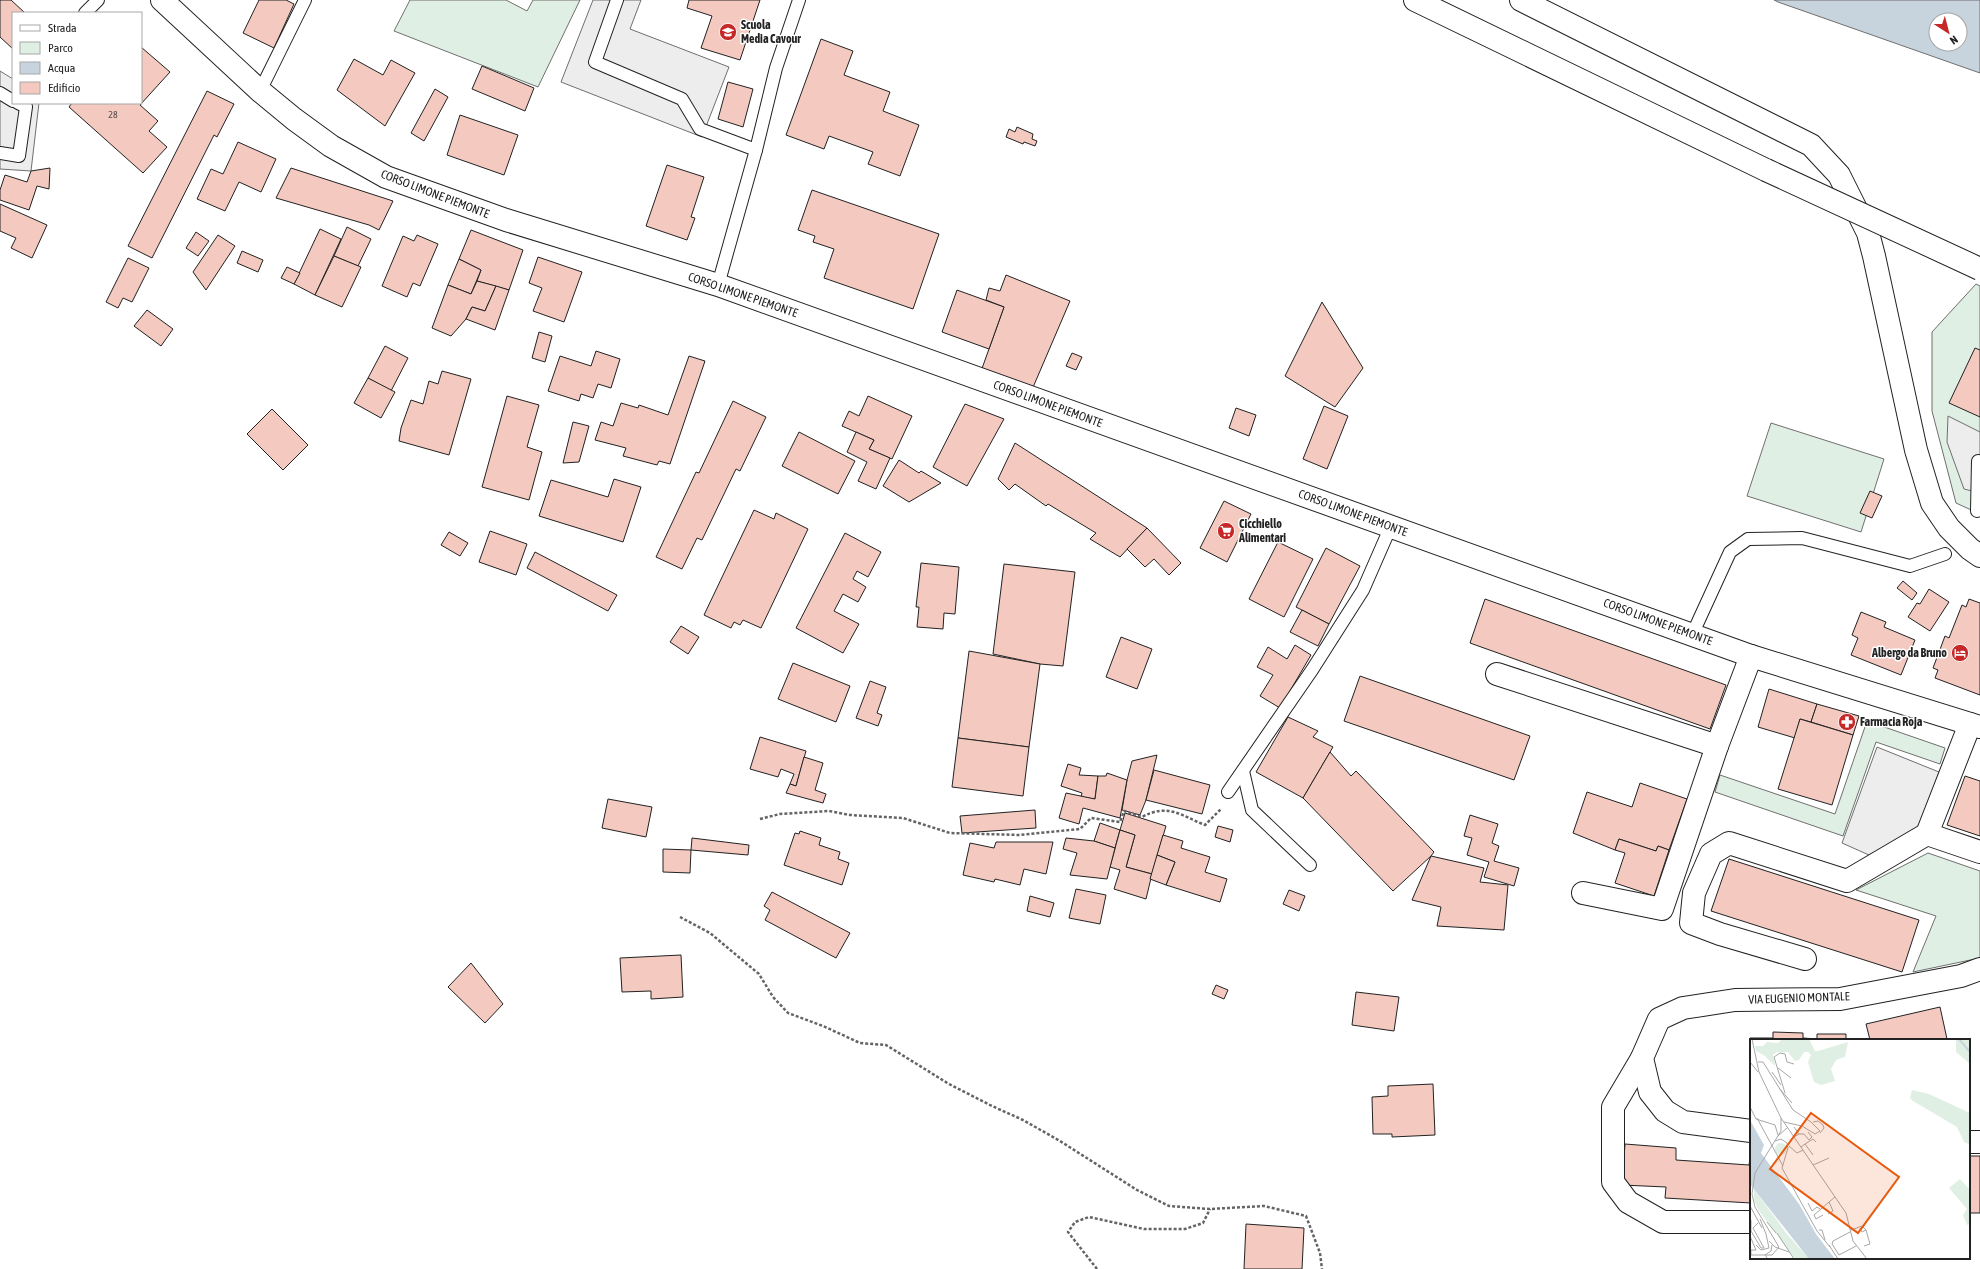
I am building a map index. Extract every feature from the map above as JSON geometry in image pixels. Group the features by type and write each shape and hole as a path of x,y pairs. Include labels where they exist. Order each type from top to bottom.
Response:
{"main road":[{"name":"CORSO LIMONE PIEMONTE","path":"162,0 260,91 294,119 331,146 386,176 506,220 718,285 1751,656 1975,726"},
{"path":"1415,0 1766,170 1980,269"},
{"path":"1521,0 1811,145 1839,175 1868,232 1916,450 1932,503 1949,528 1970,549 1980,556"},
{"path":"1583,893 1662,909 1718,746 1751,656"},
{"path":"1497,674 1718,746"},
{"path":"1805,959 1720,934 1691,923 1694,893 1711,854 1729,843 1847,881 1927,834 1975,726"},
{"path":"1927,834 1980,852"},
{"name":"VIA EUGENIO MONTALE","path":"1750,1222 1663,1222 1628,1202 1613,1182 1614,1106 1642,1058 1659,1019 1683,1008 1735,1000 1840,999 1961,976 1980,969"},
{"path":"1642,1058 1650,1092 1665,1111 1683,1122 1750,1131"}],"lane":[{"path":"86,12 98,0"},
{"path":"260,91 305,0"},
{"path":"617,0 595,62 682,99 700,129 756,150"},
{"path":"718,285 756,150 776,68 799,0"},
{"path":"0,93 12,99"},
{"path":"0,153 19,156 26,107 21,104"},
{"path":"1977,511 1978,461"},
{"path":"1228,792 1312,670 1363,590 1391,526"},
{"path":"1692,635 1730,552 1748,539 1802,538 1910,566 1945,554"},
{"path":"1243,771 1252,810 1310,865"}],"path":[{"path":"760,819 780,814 829,811 903,818 950,834 1020,835 1080,828 1091,818 1120,822 1124,811 1142,817 1155,810 1168,810 1205,825 1222,808 1228,792"},
{"path":"680,917 710,933 759,974 773,997 788,1013 823,1026 860,1043 886,1045 949,1084 1060,1141 1137,1190 1170,1206 1210,1210 1264,1206 1306,1216 1320,1253 1322,1269"},
{"path":"1097,1269 1068,1232 1075,1222 1089,1217 1144,1229 1185,1229 1203,1223 1210,1210"}],"green space":[{"path":"410,0 506,0 527,11 533,0 580,0 538,87 394,31"},
{"path":"1976,284 1980,286 1980,514 1956,503 1932,411 1932,332"},
{"path":"1771,423 1884,459 1861,532 1747,496"},
{"path":"1867,721 1945,748 1940,764 1876,742 1843,836 1715,792 1720,775 1835,814"},
{"path":"1928,853 1980,871 1980,958 1913,972 1936,916 1856,890"}],"shaded area":[{"path":"593,0 641,0 630,29 729,67 702,137 561,82"},
{"path":"0,71 12,78 12,104 39,104 31,171 0,169"},
{"path":"1948,416 1980,432 1980,493 1964,489 1947,442"},
{"path":"1877,747 1939,772 1919,829 1869,855 1842,843"}],"water":[{"path":"1774,0 1980,0 1980,73 1778,2"}],"building":[{"path":"0,0 11,0 24,12 12,12 12,48 0,37"},
{"path":"259,0 286,0 294,4 274,48 243,33"},
{"name":"Scuola Media Cavour","path":"689,0 760,0 740,60 701,48 712,16 687,8"},
{"path":"821,39 853,51 844,75 890,92 883,111 919,125 900,176 868,164 873,152 829,136 824,149 786,135"},
{"path":"142,48 170,72 142,103"},
{"path":"354,59 383,75 391,60 415,73 385,126 337,90"},
{"path":"482,66 534,88 525,111 472,89"},
{"path":"728,82 753,89 743,127 718,119"},
{"path":"435,89 448,97 424,141 411,133"},
{"path":"207,91 234,104 217,137 214,135 152,258 128,246"},
{"path":"71,104 141,104 140,105 158,121 149,131 167,147 143,173 69,107"},
{"path":"460,115 518,135 504,175 447,155"},
{"path":"1017,127 1033,134 1032,139 1037,141 1035,146 1024,142 1023,144 1006,137 1009,129 1015,132"},
{"path":"238,142 276,159 261,192 239,182 225,211 197,199 211,169 223,174"},
{"path":"667,165 704,177 691,217 695,218 687,240 646,226"},
{"path":"50,168 49,189 37,186 29,210 0,200 0,190 5,175 27,182 31,171"},
{"path":"291,168 393,201 379,230 369,225 276,198"},
{"path":"812,190 939,234 913,309 824,278 834,249 813,242 815,236 798,230"},
{"path":"0,204 47,225 32,258 11,248 16,238 0,231"},
{"path":"347,227 371,239 358,266 334,256"},
{"path":"320,229 341,239 315,295 294,284"},
{"path":"471,230 523,250 509,290 477,281 481,270 459,259"},
{"path":"196,232 209,241 198,256 186,248"},
{"path":"218,235 235,246 206,290 193,272"},
{"path":"417,235 438,244 420,286 413,283 407,297 382,286 403,236 414,241"},
{"path":"242,251 263,260 258,272 237,263"},
{"path":"334,256 361,267 342,307 315,295"},
{"path":"538,257 582,272 564,322 533,311 542,288 529,283"},
{"path":"128,258 149,268 132,302 123,298 118,308 106,302"},
{"path":"459,259 481,270 471,294 448,285"},
{"path":"287,267 300,273 294,284 281,278"},
{"path":"1006,275 1070,301 1031,392 980,374 1004,307 986,300 989,288 1000,291"},
{"path":"477,281 496,286 485,311 472,307 466,319 451,336 432,328 448,285 471,294"},
{"path":"496,286 509,290 495,330 466,319 472,307 485,311"},
{"path":"957,290 1004,307 989,349 942,332"},
{"path":"1322,302 1363,368 1335,407 1285,376"},
{"path":"147,310 173,329 161,346 134,326"},
{"path":"539,332 552,336 545,362 532,358"},
{"path":"385,346 408,358 391,391 368,378"},
{"path":"1975,348 1980,350 1980,417 1949,403"},
{"path":"596,351 620,359 611,388 598,384 593,398 581,394 579,401 548,391 560,356 591,366"},
{"path":"1072,353 1082,357 1076,370 1066,366"},
{"path":"689,356 705,361 670,464 659,461 657,465 623,456 626,448 595,440 601,422 613,426 621,403 638,408 639,405 668,415"},
{"path":"442,371 471,379 449,455 399,441 401,428 411,400 423,404 429,381 438,384"},
{"path":"368,378 395,392 381,418 354,403"},
{"path":"507,396 539,405 527,447 542,452 529,500 482,487"},
{"path":"868,396 912,416 892,459 869,449 874,440 842,426 849,411 859,416"},
{"path":"733,401 766,417 740,471 736,469 702,540 697,538 682,569 656,557 696,472 699,473"},
{"path":"965,404 1004,419 967,486 933,467"},
{"path":"1324,406 1348,416 1327,469 1303,459"},
{"path":"1236,408 1256,415 1249,436 1229,428"},
{"path":"272,409 308,445 283,470 247,434"},
{"path":"573,422 589,426 579,462 563,463"},
{"path":"799,432 855,461 838,494 782,466"},
{"path":"856,432 874,440 869,449 890,458 876,489 858,481 867,462 847,452"},
{"path":"1015,443 1147,528 1120,557 1090,539 1096,533 1048,504 1046,506 1015,484 1009,490 998,479"},
{"path":"899,460 919,473 921,471 941,483 909,502 883,486"},
{"path":"614,479 641,487 623,542 539,516 551,480 608,497"},
{"path":"1870,491 1882,496 1872,518 1860,513"},
{"name":"Cicchiello Alimentari","path":"1224,501 1251,514 1227,562 1200,548"},
{"path":"754,510 774,519 776,513 808,529 761,628 743,620 740,625 734,622 731,628 704,615"},
{"path":"1147,528 1181,563 1169,575 1154,559 1145,567 1127,549"},
{"path":"490,531 527,544 516,575 479,562"},
{"path":"449,532 468,543 460,556 441,545"},
{"path":"845,533 881,552 868,577 857,571 853,579 866,587 858,602 843,594 834,611 859,624 843,653 796,628"},
{"path":"1278,542 1313,559 1284,617 1249,599"},
{"path":"1326,548 1360,566 1329,624 1296,607"},
{"path":"535,552 617,595 608,611 527,568"},
{"path":"921,563 959,567 955,614 944,613 943,629 917,627 919,607 916,607"},
{"path":"1004,564 1075,572 1063,666 1040,664 993,654"},
{"path":"1903,581 1917,593 1912,600 1897,588"},
{"path":"1929,589 1949,602 1930,631 1908,617 1917,603 1920,604"},
{"path":"1485,599 1726,685 1710,729 1470,643"},
{"name":"Albergo da Bruno","path":"1969,599 1980,603 1980,695 1935,678 1938,670 1933,668 1945,636 1949,638 1962,605 1966,607"},
{"path":"1302,610 1329,624 1318,646 1290,632"},
{"path":"1861,612 1886,622 1884,627 1915,640 1901,675 1851,655 1858,638 1852,635"},
{"path":"681,626 699,637 688,654 670,642"},
{"path":"1121,637 1152,649 1137,689 1106,677"},
{"path":"1295,645 1311,655 1280,708 1260,696 1273,675 1257,667 1268,647 1287,659"},
{"path":"969,651 1040,664 1029,747 958,738"},
{"path":"793,663 850,686 836,722 778,699"},
{"path":"1360,676 1530,736 1514,780 1344,721"},
{"path":"870,681 886,687 877,713 882,715 878,726 856,718"},
{"path":"1769,689 1817,704 1811,722 1800,719 1795,738 1758,727"},
{"path":"1817,704 1859,716 1853,735 1811,722"},
{"path":"1288,717 1318,731 1313,737 1333,747 1303,798 1256,772"},
{"path":"1800,719 1853,735 1832,805 1778,789"},
{"path":"760,737 806,751 796,786 790,784 794,774 781,769 778,777 750,769"},
{"path":"958,738 1029,747 1023,796 952,787"},
{"path":"1330,752 1351,776 1356,771 1434,852 1393,891 1303,798"},
{"path":"1157,755 1146,800 1140,815 1122,810 1132,761"},
{"path":"804,757 823,763 815,790 826,794 823,803 786,793 790,784 796,786"},
{"path":"1068,764 1081,768 1079,775 1098,776 1095,799 1081,797 1082,793 1061,786"},
{"path":"1154,770 1210,785 1202,814 1146,800"},
{"path":"1107,773 1127,780 1120,818 1083,808 1079,824 1059,818 1066,793 1095,799 1098,776 1106,776"},
{"path":"1965,776 1980,781 1980,836 1947,825"},
{"path":"1640,783 1687,799 1669,850 1658,846 1656,851 1619,839 1615,850 1573,833 1587,792 1632,807"},
{"path":"608,799 652,807 646,837 602,828"},
{"path":"1035,810 1036,828 962,833 960,816"},
{"path":"1125,813 1166,826 1152,874 1126,867 1135,835 1120,830"},
{"path":"1470,815 1498,824 1492,843 1499,846 1494,861 1519,868 1514,886 1484,877 1489,862 1467,855 1472,838 1464,836"},
{"path":"1100,823 1120,830 1115,848 1094,841"},
{"path":"1218,826 1233,830 1230,842 1215,837"},
{"path":"1120,830 1135,835 1126,867 1152,874 1146,899 1114,889 1120,870 1110,867"},
{"path":"800,831 821,838 819,845 840,852 838,859 849,863 842,885 784,865 795,833 799,834"},
{"path":"1163,835 1183,841 1181,848 1210,857 1205,872 1227,879 1220,902 1166,885 1175,862 1157,855"},
{"path":"692,838 749,845 748,855 691,850"},
{"path":"1066,838 1094,841 1115,848 1107,879 1070,875 1077,853 1063,849"},
{"path":"1619,839 1656,851 1658,846 1669,850 1654,896 1615,883 1625,853 1615,850"},
{"path":"996,842 1053,842 1046,874 1024,869 1020,885 995,879 994,882 963,875 970,843 994,848"},
{"path":"663,849 691,850 690,873 663,872"},
{"path":"1157,855 1175,862 1166,885 1150,879"},
{"path":"1431,856 1484,868 1480,882 1508,885 1504,930 1437,926 1441,907 1412,900"},
{"path":"1729,859 1919,920 1902,972 1711,911"},
{"path":"1076,889 1106,895 1100,924 1069,918"},
{"path":"1289,890 1305,896 1299,911 1283,904"},
{"path":"772,892 850,933 836,958 765,920 770,910 764,906"},
{"path":"1030,896 1054,903 1050,917 1027,911"},
{"path":"681,955 683,997 651,999 651,991 622,992 620,958"},
{"path":"471,963 503,1004 485,1023 448,987"},
{"path":"1216,985 1228,990 1224,999 1212,994"},
{"path":"1356,992 1399,997 1394,1031 1352,1025"},
{"path":"1940,1007 1947,1039 1870,1039 1866,1024"},
{"path":"1773,1032 1803,1033 1803,1038 1817,1039 1750,1039 1773,1038"},
{"path":"1817,1034 1846,1034 1846,1039 1817,1039"},
{"path":"1433,1084 1435,1135 1392,1137 1392,1134 1373,1134 1372,1097 1388,1096 1388,1086"},
{"path":"1625,1144 1676,1148 1676,1160 1749,1165 1750,1158 1750,1203 1665,1198 1666,1187 1622,1185"},
{"path":"1970,1156 1980,1156 1980,1213 1970,1213"},
{"path":"1246,1224 1304,1228 1302,1269 1244,1269"}],"place":[{"name":"Scuola Media Cavour","path":"728,32"},
{"name":"Cicchiello Alimentari","path":"1226,531"},
{"name":"Albergo da Bruno","path":"1960,653"},
{"name":"Farmacia Roja","path":"1847,722"}]}
